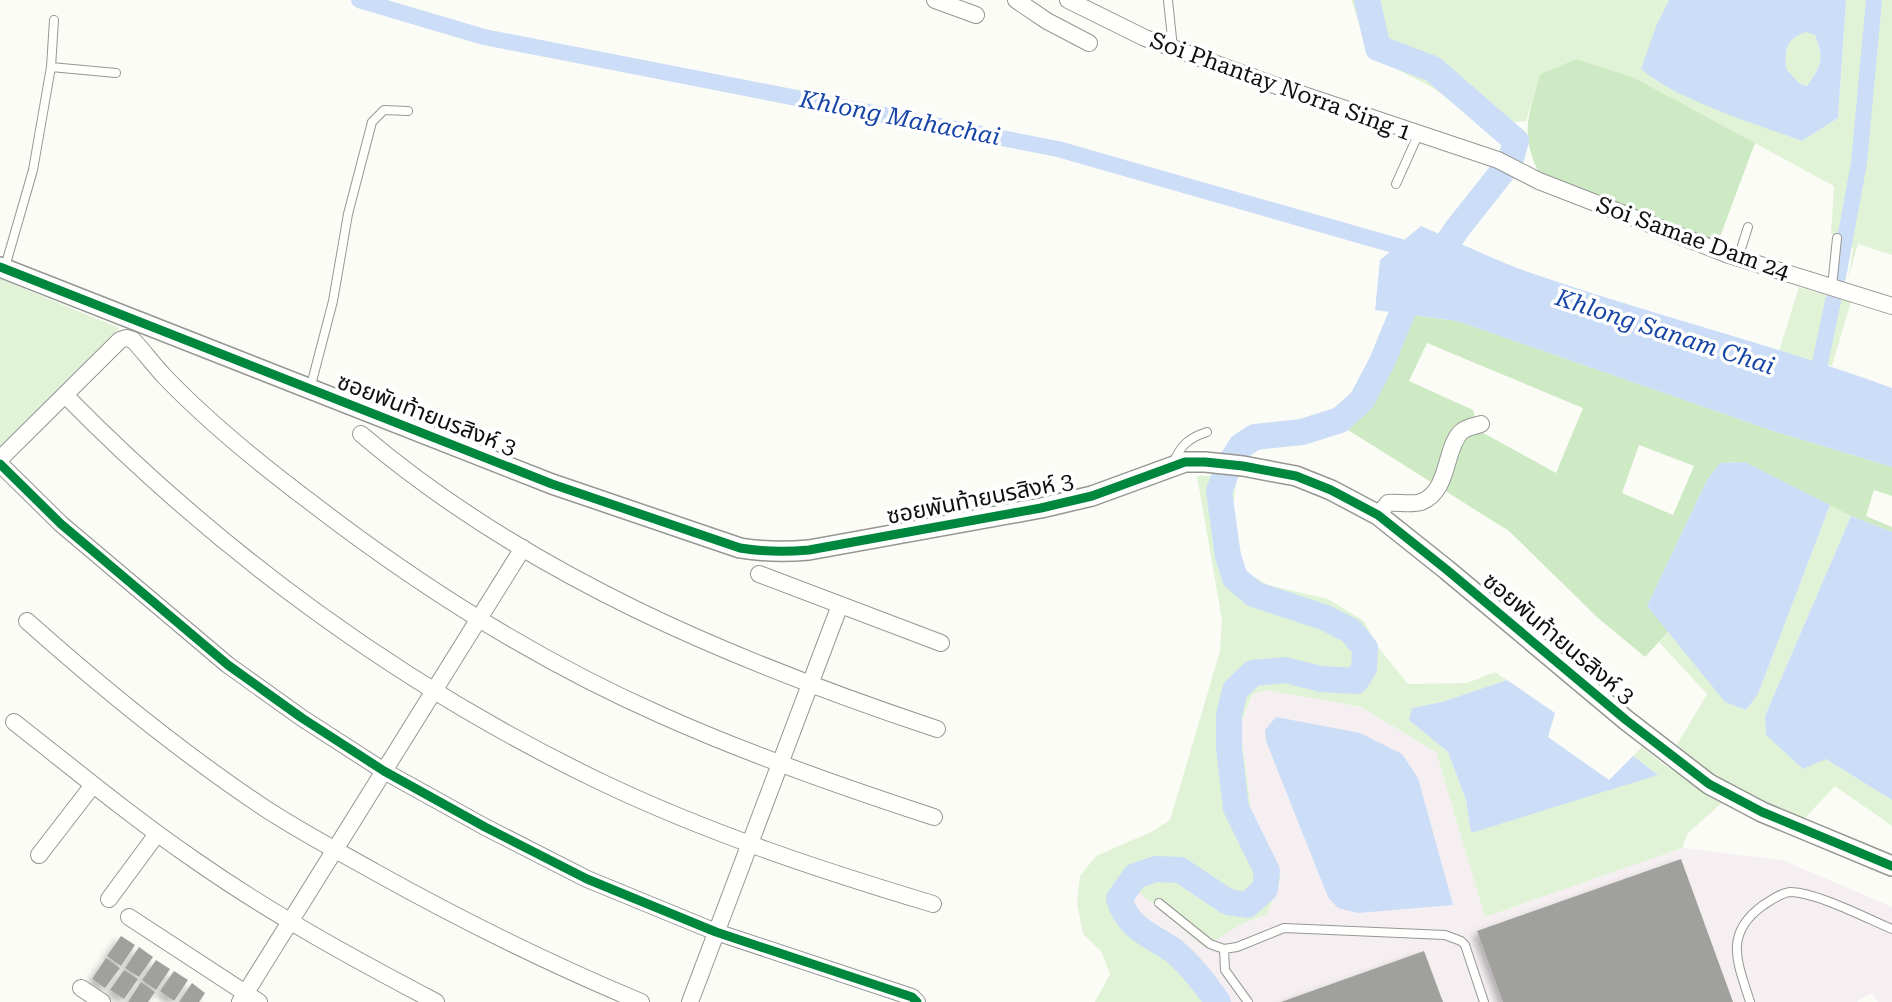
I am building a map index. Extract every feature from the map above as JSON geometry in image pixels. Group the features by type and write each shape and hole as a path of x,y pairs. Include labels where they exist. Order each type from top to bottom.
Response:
{"street":[{"path":"937,0 976,15"},
{"path":"1016,0 1047,21 1089,43"},
{"name":"Soi Phantay Norra Sing 1","path":"1069,0 1145,38 1418,135 1497,160"},
{"name":"Soi Samae Dam 24","path":"1497,160 1539,181 1738,258 1892,306"},
{"name":"ซอยพันท้ายนรสิงห์ 3","path":"2,268 564,488 740,548 760,552 809,550 1041,508 1092,496 1185,462 1243,466 1296,476 1331,490 1378,515 1617,712 1709,784 1762,812 1892,866"},
{"path":"0,459 120,340 133,340 163,375 196,407 282,481 380,555 478,619 532,651 659,714 819,779 934,817"},
{"path":"65,395 139,468 209,529 351,637 490,723 602,782 750,844 933,904"},
{"path":"1378,515 1388,503 1420,502 1431,495 1443,477 1460,432 1481,424"},
{"path":"361,435 463,512 659,622 809,685 937,729"},
{"path":"0,464 61,524 228,665 302,718 384,771 587,879 716,932 912,997 916,1002"},
{"path":"129,917 248,999 290,922 523,548"},
{"path":"759,574 941,643"},
{"path":"690,1002 840,605"},
{"path":"27,621 107,691 260,805 335,850 484,930 641,1002"},
{"path":"14,722 157,834 243,893 290,922 436,1002"},
{"path":"39,855 93,785"},
{"path":"109,899 157,834"},
{"path":"81,988 103,1002"}],"lane":[{"path":"1168,0 1173,48"},
{"path":"2,268 33,170 51,67 54,20"},
{"path":"51,67 116,73"},
{"path":"310,389 333,301 348,214 372,122 384,110 408,111"},
{"path":"1396,184 1418,135"},
{"path":"1738,258 1748,227"},
{"path":"1832,288 1837,238"},
{"path":"1172,466 1178,450 1186,442 1207,432"},
{"path":"1750,1002 1737,962 1735,946 1741,929 1752,914 1778,897 1788,892 1809,895 1892,929"},
{"path":"1159,903 1210,944 1224,949 1237,947 1284,928 1445,935 1461,940 1465,945 1484,1002"},
{"path":"1224,949 1225,971 1248,1002"}],"shaded area":[{"path":"1267,690 1361,707 1436,752 1485,917 1682,848 1782,860 1892,907 1892,1002 1878,1002 1871,993 1857,1002 1229,1002 1198,960 1189,971 1118,920 1139,891 1240,925 1267,914 1281,878 1253,826 1240,725 1254,694"}],"green space":[{"path":"1351,0 1669,0 1657,24 1655,80 1715,108 1802,141 1838,118 1846,0 1892,0 1892,255 1858,244 1848,279 1853,248 1831,233 1834,186 1633,77 1576,59 1540,74 1526,121 1487,125 1433,88 1370,55"},
{"path":"1806,32 1815,34 1820,50 1818,66 1808,86 1800,84 1786,69 1786,51 1790,42"},
{"path":"1576,59 1633,77 1755,143 1717,245 1541,177 1528,137 1529,114 1540,74"},
{"path":"0,279 119,328 0,449"},
{"path":"1799,287 1851,302 1832,366 1779,351"},
{"path":"1412,315 1457,321 1776,432 1892,467 1892,496 1874,490 1866,516 1892,527 1892,532 1851,516 1745,462 1720,463 1707,480 1647,606 1669,631 1645,657 1598,618 1509,531 1348,430 1387,379","holes":["1427,343 1583,408 1556,473 1478,430 1473,410 1409,381","1639,445 1694,466 1673,515 1622,493"]},
{"path":"1197,476 1237,476 1231,521 1241,569 1268,585 1328,599 1364,621 1378,647 1408,684 1467,683 1495,672 1507,680 1442,702 1413,708 1409,719 1448,752 1466,800 1471,833 1657,774 1633,756 1642,747 1664,765 1724,801 1688,833 1682,848 1485,917 1436,752 1361,707 1267,690 1253,694 1240,725 1253,826 1281,878 1267,914 1240,925 1204,947 1139,892 1118,920 1189,971 1198,959 1229,1002 1095,1002 1110,974 1101,951 1083,934 1077,904 1080,876 1096,856 1151,832 1170,820 1220,651 1222,620"},
{"path":"1830,505 1851,516 1765,716 1766,734 1826,759 1892,800 1892,826 1835,786 1804,819 1737,788 1675,748 1707,694 1659,642 1669,632 1725,702 1746,710 1758,694"}],"water":[{"path":"1669,0 1846,0 1838,118 1802,141 1675,91 1641,69","holes":["1806,32 1815,35 1820,61 1807,86 1800,84 1786,69 1786,51 1790,42 1799,35"]},
{"name":"Khlong Sanam Chai","path":"1421,226 1534,274 1892,388 1892,467 1776,432 1457,321 1375,310 1380,260"},
{"path":"1745,462 1830,505 1758,694 1746,710 1725,702 1647,606 1707,480 1720,463"},
{"path":"1851,516 1892,532 1892,800 1826,759 1803,769 1766,735 1765,716"},
{"path":"1507,680 1555,713 1548,737 1609,780 1633,756 1658,775 1471,833 1466,800 1448,752 1409,720 1412,708 1442,702"},
{"path":"1276,717 1360,733 1402,754 1418,778 1453,905 1358,913 1338,908 1328,897 1266,741 1265,730"}],"building":[{"path":"1681,859 1733,1002 1503,1002 1477,931"},
{"path":"121,936 135,945 121,966 107,956"},
{"path":"139,947 153,957 139,977 125,968"},
{"path":"1424,951 1443,1002 1281,1002"},
{"path":"106,958 120,968 105,988 92,979"},
{"path":"156,960 170,969 156,990 142,980"},
{"path":"124,970 138,979 124,999 110,990"},
{"path":"174,971 188,980 174,1001 160,991"},
{"path":"141,982 155,992 148,1002 128,1002"},
{"path":"192,983 205,993 199,1002 179,1002"}],"waterway":[{"name":"Khlong Mahachai","path":"359,0 484,37 1058,149 1418,252"},
{"path":"1218,1002 1180,956 1134,925 1119,899 1135,876 1156,869 1180,870 1228,902 1247,905 1265,889 1267,871 1236,808 1229,748 1229,715 1235,690 1253,673 1285,670 1321,679 1356,681 1364,668 1365,648 1351,631 1326,618 1254,594 1235,578 1228,556 1219,491 1229,465 1241,446 1255,437 1302,432 1340,420 1362,400 1382,362 1405,306 1457,229 1510,162 1516,141 1433,69 1378,48 1367,0"},
{"path":"1838,277 1859,163 1874,0"},
{"path":"1816,382 1833,301"}],"cycle path":[{"path":"0,267 552,484 740,548 809,550 1041,508 1092,496 1185,462 1243,466 1296,476 1331,490 1378,515 1626,720 1709,784 1762,812 1892,866"},
{"path":"0,464 61,524 228,665 302,718 384,771 587,879 716,932 912,997 917,1002"}]}
